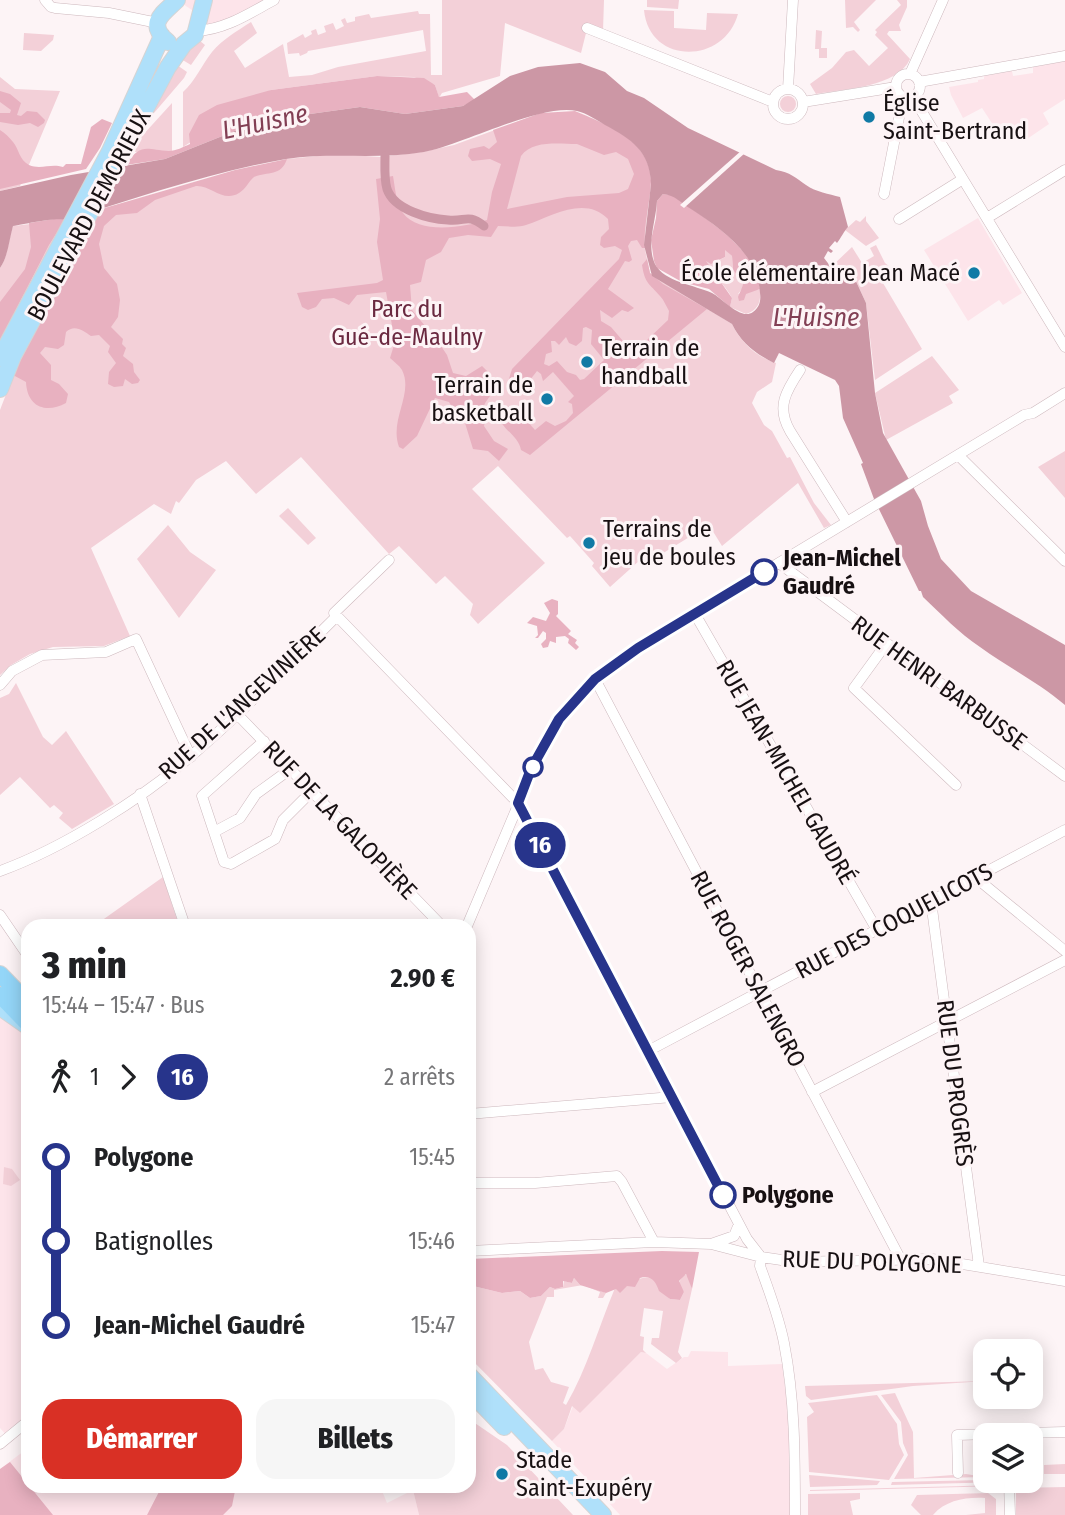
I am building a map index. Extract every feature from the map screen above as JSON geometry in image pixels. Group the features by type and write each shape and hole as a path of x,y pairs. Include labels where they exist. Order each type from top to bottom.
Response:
{"highway":[{"path":"0,974 21,995"},
{"path":"0,995 21,1018"}],"main road":[{"path":"197,26 204,0"},
{"name":"BOULEVARD DEMORIEUX","path":"0,358 117,150 184,44 190,40 197,26 189,8 183,5 175,3 161,13 160,30 117,150"},
{"path":"160,30 170,43 184,44"},
{"name":"BOULEVARD DEMORIEUX","path":"0,389 59,257"},
{"path":"0,965 21,993"},
{"path":"0,1007 21,1020"},
{"path":"476,1382 603,1515"},
{"path":"476,1398 590,1515"}],"street":[{"path":"45,0 51,7 109,13 160,30"},
{"path":"197,26 214,30 226,26 274,0"},
{"path":"788,89 793,0"},
{"path":"943,0 910,74 900,78 896,86 898,92 908,97 963,179 1065,347"},
{"path":"587,28 774,102"},
{"path":"919,82 1065,56"},
{"path":"884,194 908,97 919,91 919,82 910,74"},
{"path":"803,102 896,86"},
{"path":"788,89 799,93 803,102 799,115 789,119 776,113 774,102 778,92 788,89"},
{"path":"987,218 1065,170"},
{"path":"899,219 963,179"},
{"path":"800,370 784,397 783,416 849,521"},
{"path":"470,919 531,769 559,719 595,679 610,666 695,614 1024,415 1033,413 1062,395"},
{"path":"958,455 1065,561"},
{"name":"RUE DE L'ANGEVINIÈRE","path":"0,871 47,851 140,794 191,757 389,560"},
{"name":"RUE HENRI BARBUSSE","path":"779,563 1065,776"},
{"name":"RUE JEAN-MICHEL GAUDRÉ","path":"695,614 877,930"},
{"name":"RUE DU POLYGONE","path":"335,615 518,803 747,1239 761,1257"},
{"path":"0,685 12,671 42,655 106,652 136,639 191,757"},
{"path":"886,645 855,688 956,785"},
{"name":"RUE ROGER SALENGRO","path":"595,679 901,1260"},
{"name":"RUE DE LA GALOPIÈRE","path":"237,714 435,919"},
{"path":"264,741 202,796 222,859 231,864 275,839 286,817 312,792"},
{"path":"214,832 240,818 256,794 285,773 292,772"},
{"path":"140,794 183,919"},
{"name":"RUE DES COQUELICOTS","path":"648,1051 1065,830"},
{"path":"975,877 1065,951"},
{"name":"RUE DU PROGRÈS","path":"930,901 979,1266"},
{"path":"0,915 21,946"},
{"path":"812,1091 1065,960"},
{"path":"476,1113 672,1097"},
{"path":"476,1183 535,1183 617,1176 654,1242"},
{"path":"711,1244 734,1236 739,1224"},
{"name":"RUE DU POLYGONE","path":"476,1251 654,1242 711,1244 761,1257 795,1262 932,1259 1065,1280"},
{"path":"761,1257 760,1266 784,1342 791,1400 795,1515"},
{"path":"0,1428 4,1441 21,1426"},
{"path":"1043,1433 1065,1432"},
{"path":"958,1474 957,1435 973,1435"},
{"path":"1009,1493 1010,1515"}],"shaded area":[{"path":"177,0 274,0 197,31 196,16"},
{"path":"1065,61 1065,99 1043,113 1049,124 1027,139 1020,130 1003,140 982,108 963,118 951,95 949,87 978,82 984,79 984,76 1012,71 1013,76 1033,73 1033,67"},
{"name":"École élémentaire Jean Macé","path":"978,218 1022,293 1003,305 999,300 968,321 924,250"},
{"path":"0,1007 21,1022 21,1426 8,1437 0,1428"},
{"path":"691,1351 728,1352 728,1366 782,1364 785,1387 790,1386 795,1515 620,1515 552,1441 564,1429 573,1406 580,1412 641,1352 667,1369 688,1357"},
{"path":"21,1453 21,1493 383,1493 387,1503 407,1493 414,1493 419,1515 0,1515 0,1469"}],"green space":[{"path":"442,0 604,0 603,31 588,25 581,53 505,23 500,76 442,93 439,98 435,85 414,77 377,76 271,90 183,147 183,92 216,47 251,22 257,33 234,51 245,68 283,44 289,77 312,75 338,67 426,51 423,30 308,51 300,56 299,53 288,54 287,43 303,34 305,38 316,29 318,35 326,32 324,26 333,23 336,30 344,26 341,20 345,18 347,23 355,21 355,17 369,14 371,18 418,11 419,14 430,14 431,75 442,75"},
{"path":"647,0 679,0 678,9 647,7"},
{"path":"845,0 876,0 854,22 860,30 858,32 853,27 846,28"},
{"path":"897,0 907,0 907,7 899,25 901,31 889,31 887,34 910,59 904,68 894,76 869,85 816,94 810,84 832,68 846,52 854,50 869,66 888,48 875,35 875,30 901,5"},
{"path":"644,10 674,11 674,28 706,30 707,13 738,14 730,31 718,43 703,50 688,52 672,49 659,41 649,28"},
{"path":"816,30 822,31 821,48 827,48 827,58 819,58 819,49 815,49"},
{"path":"24,33 54,35 53,40 41,51 23,50"},
{"path":"200,41 205,45 191,65 181,59 195,43"},
{"path":"177,65 187,72 184,78 142,127"},
{"path":"377,76 424,78 435,85 439,97 467,92 475,100 463,106 405,114 360,107 260,121 165,159 126,165 140,150 172,151 190,144 189,134 199,115 217,105 271,90"},
{"path":"0,77 15,89 60,91 20,186 0,191"},
{"path":"0,91 10,94 21,103 17,115 21,116 27,111 37,112 45,120 44,123 38,127 30,123 18,125 0,122 0,113 10,113 11,110 0,102"},
{"path":"788,96 794,98 794,110 788,112 782,110 780,104 782,98"},
{"path":"172,103 172,152 134,152 127,163 125,162 132,147"},
{"path":"575,111 613,128 636,145 649,168 651,182 645,248 642,248 637,240 631,241 628,246 632,260 625,261 608,289 634,308 628,312 622,310 612,318 600,310 601,321 611,327 629,348 638,341 647,340 668,320 669,311 665,303 645,276 642,265 647,259 650,273 663,284 707,309 530,455 521,450 499,419 499,406 514,406 535,430 546,421 555,426 566,421 573,413 572,404 568,402 574,396 553,372 543,381 537,371 524,385 514,388 508,382 512,369 619,259 622,250 615,246 604,248 600,245 601,237 609,229 608,219 599,212 579,208 523,226 498,226 491,237 468,235 449,238 441,252 426,260 421,282 410,285 412,310 447,355 453,373 466,376 482,366 489,374 494,390 483,410 486,418 484,426 494,441 508,449 499,461 488,451 473,449 465,423 459,419 449,402 435,398 417,436 403,449 399,447 397,427 404,398 405,379 401,368 390,358 395,342 386,292 357,295 349,305 334,298 322,299 316,307 308,310 302,307 297,293 383,280 377,242 380,219 376,179 393,176 403,213 420,224 455,227 487,220 501,164 490,159 472,161 468,156 470,149 484,146 489,149 497,142 493,130 541,113","holes":["546,144 577,144 604,155 616,152 628,159 634,174 628,189 619,193 567,197 507,209 521,156 526,151","583,328 592,330 591,344 604,360 584,379 580,380 576,375 567,372 557,361 549,366 544,364 546,354 552,352 551,341 559,345 566,337 569,343 576,346 582,341"]},
{"name":"Parc du Gué-de-Maulny","path":"541,113 629,138 648,206 644,245 650,273 732,324 750,348 776,363 772,382 757,392 752,403 787,458 790,457 814,503 831,525 824,528 798,483 722,546 709,525 660,555 649,552 610,587 592,566 594,563 570,536 567,538 498,466 472,489 545,563 478,624 470,615 473,604 445,576 436,584 399,546 389,554 301,457 256,494 226,461 196,480 179,503 176,501 171,514 154,504 91,548 130,636 104,646 53,647 30,654 0,675 0,410 18,363 98,210 287,159 337,154 380,157 454,145"},
{"path":"102,119 112,123 86,169 0,189 0,130 29,165 63,167 66,164 81,164 91,127"},
{"path":"287,159 281,169 254,177 233,196 196,186 155,200 137,213 116,215 104,226 99,244 104,268 117,284 120,300 118,317 111,327 123,339 122,344 126,348 123,356 133,364 134,372 140,380 132,384 125,379 123,386 114,387 108,384 109,372 116,363 108,352 110,346 99,335 91,336 72,328 66,332 64,345 58,349 45,347 40,353 51,365 51,380 68,394 66,403 45,408 34,403 27,391 26,382 13,375 98,210 235,170"},
{"path":"663,194 672,195 726,234 749,259 760,289 746,294 744,300 739,301 743,282 733,270 732,256 725,250 725,257 711,264 706,261 732,298 730,307 709,289 682,282 657,268 651,240 657,201"},
{"path":"866,216 866,221 879,238 866,246 845,230 856,220 860,222"},
{"path":"60,218 65,220 49,245 0,341 0,302 25,269 31,247 29,223"},
{"path":"65,220 0,341 0,268 5,259 13,226"},
{"path":"876,245 890,267 874,275 864,262 874,256 870,248"},
{"path":"852,247 872,279 880,278 922,349 875,380 866,303 854,277 832,266"},
{"path":"725,249 732,256 733,270 744,280 745,285 738,294 760,289 758,304 746,314 730,307 732,298 705,259 714,263 725,257"},
{"path":"932,356 959,390 949,396 953,403 886,440 875,393"},
{"path":"1065,451 1065,498 1038,467"},
{"path":"288,508 316,538 308,545 279,516"},
{"path":"168,525 190,552 216,570 179,618 137,559"},
{"path":"552,599 558,601 556,616 571,631 568,634 577,640 575,643 579,647 576,650 565,636 556,637 556,643 550,641 548,647 543,648 541,644 546,639 546,633 543,631 535,638 538,635 537,626 527,623 533,617 546,621 550,613 544,603"},
{"path":"16,683 43,737 52,745 66,731 114,804 72,829 59,818 63,813 54,805 50,808 20,777 0,795 0,698 9,694"},
{"path":"163,877 177,919 104,919"},
{"path":"4,1167 12,1169 20,1180 11,1186 3,1184"},
{"path":"662,1251 699,1252 692,1289 686,1274 679,1281 684,1292 680,1300 670,1299 647,1277 640,1278 635,1287 627,1286 620,1293 616,1289 606,1293 580,1285 574,1278 572,1283 563,1281 563,1287 550,1287 541,1296 530,1298 520,1291 502,1293 476,1287 476,1259"},
{"path":"684,1274 688,1276 692,1289 678,1352 682,1358 676,1363 651,1344 652,1338 659,1338 663,1311 644,1308 640,1336 644,1337 643,1350 646,1353 641,1352 580,1413 572,1406 564,1429 552,1441 476,1364 476,1287 502,1293 520,1291 530,1298 541,1296 550,1287 563,1287 564,1281 572,1283 574,1278 580,1285 583,1284 606,1293 603,1298 598,1298 600,1292 583,1285 554,1290 554,1297 547,1297 529,1342 535,1370 543,1368 551,1382 569,1387 563,1403 566,1405 587,1362 615,1288 651,1277 670,1299 680,1300 684,1292 678,1284"},
{"path":"973,1381 913,1386 811,1400 806,1396 805,1386"},
{"path":"895,1393 913,1432 914,1478 966,1474 973,1477 894,1479 908,1455 903,1443 901,1422 881,1395"},
{"path":"877,1395 897,1424 899,1444 904,1455 889,1480 809,1472 807,1417 814,1412 808,1403"},
{"name":"Stade Saint-Exupéry","path":"476,1424 507,1445 573,1515 419,1515 414,1493 476,1493"},
{"path":"10,1462 21,1476 21,1493 35,1493 53,1515 0,1515 0,1469"},
{"path":"1065,1464 1065,1474 1044,1474 1044,1465"},
{"path":"809,1475 880,1481 877,1485 810,1487"},
{"path":"973,1480 973,1483 891,1485 892,1482"},
{"path":"973,1486 810,1491 810,1490"},
{"path":"1043,1487 1065,1487 1065,1515 1016,1515 1016,1493 1043,1493"},
{"path":"158,1493 235,1493 232,1506 223,1515 147,1515"},
{"path":"860,1493 860,1499 850,1501 853,1515 808,1515 808,1494"},
{"path":"988,1493 996,1499 996,1515 966,1515 985,1513 985,1498 971,1498 957,1500 933,1515 921,1515 911,1505 917,1495"}],"water":[{"name":"L'Huisne","path":"580,63 605,72 627,91 644,98 688,128 789,174 814,189 840,197 848,227 837,243 835,241 829,248 833,251 828,251 824,258 834,271 842,271 854,277 866,303 875,393 883,433 921,501 941,559 971,591 1065,645 1065,705 972,642 923,597 874,499 861,464 863,463 843,418 839,386 835,380 779,353 774,363 767,360 744,342 732,324 652,276 644,245 651,184 647,163 631,141 584,113 562,110 523,118 424,152 303,157 259,164 66,220 13,226 7,254 0,268 0,191 71,175 165,159 260,121 360,107 405,114 463,106 510,76 538,67","holes":["663,194 714,225 745,254 758,279 760,293 759,303 753,312 743,314 712,293 673,279 659,270 652,257 652,233 657,201"]}],"pier":[{"path":"742,150 745,153 684,208 680,205"}],"waterway":[{"path":"385,156 387,189 404,208 431,218 470,219 484,226"}],"bus line":[{"name":"16","path":"723,1195 518,803 531,769 559,719 595,679 638,648 764,572"}],"place":[{"name":"Église Saint-Bertrand","path":"869,117"},
{"name":"École élémentaire Jean Macé","path":"974,273"},
{"name":"Terrain de handball","path":"587,362"},
{"name":"Terrain de basketball","path":"547,399"},
{"name":"Terrains de jeu de boules","path":"589,543"},
{"name":"Jean-Michel Gaudré","path":"764,572"},
{"name":"Polygone","path":"723,1195"},
{"name":"Stade Saint-Exupéry","path":"502,1474"}]}
